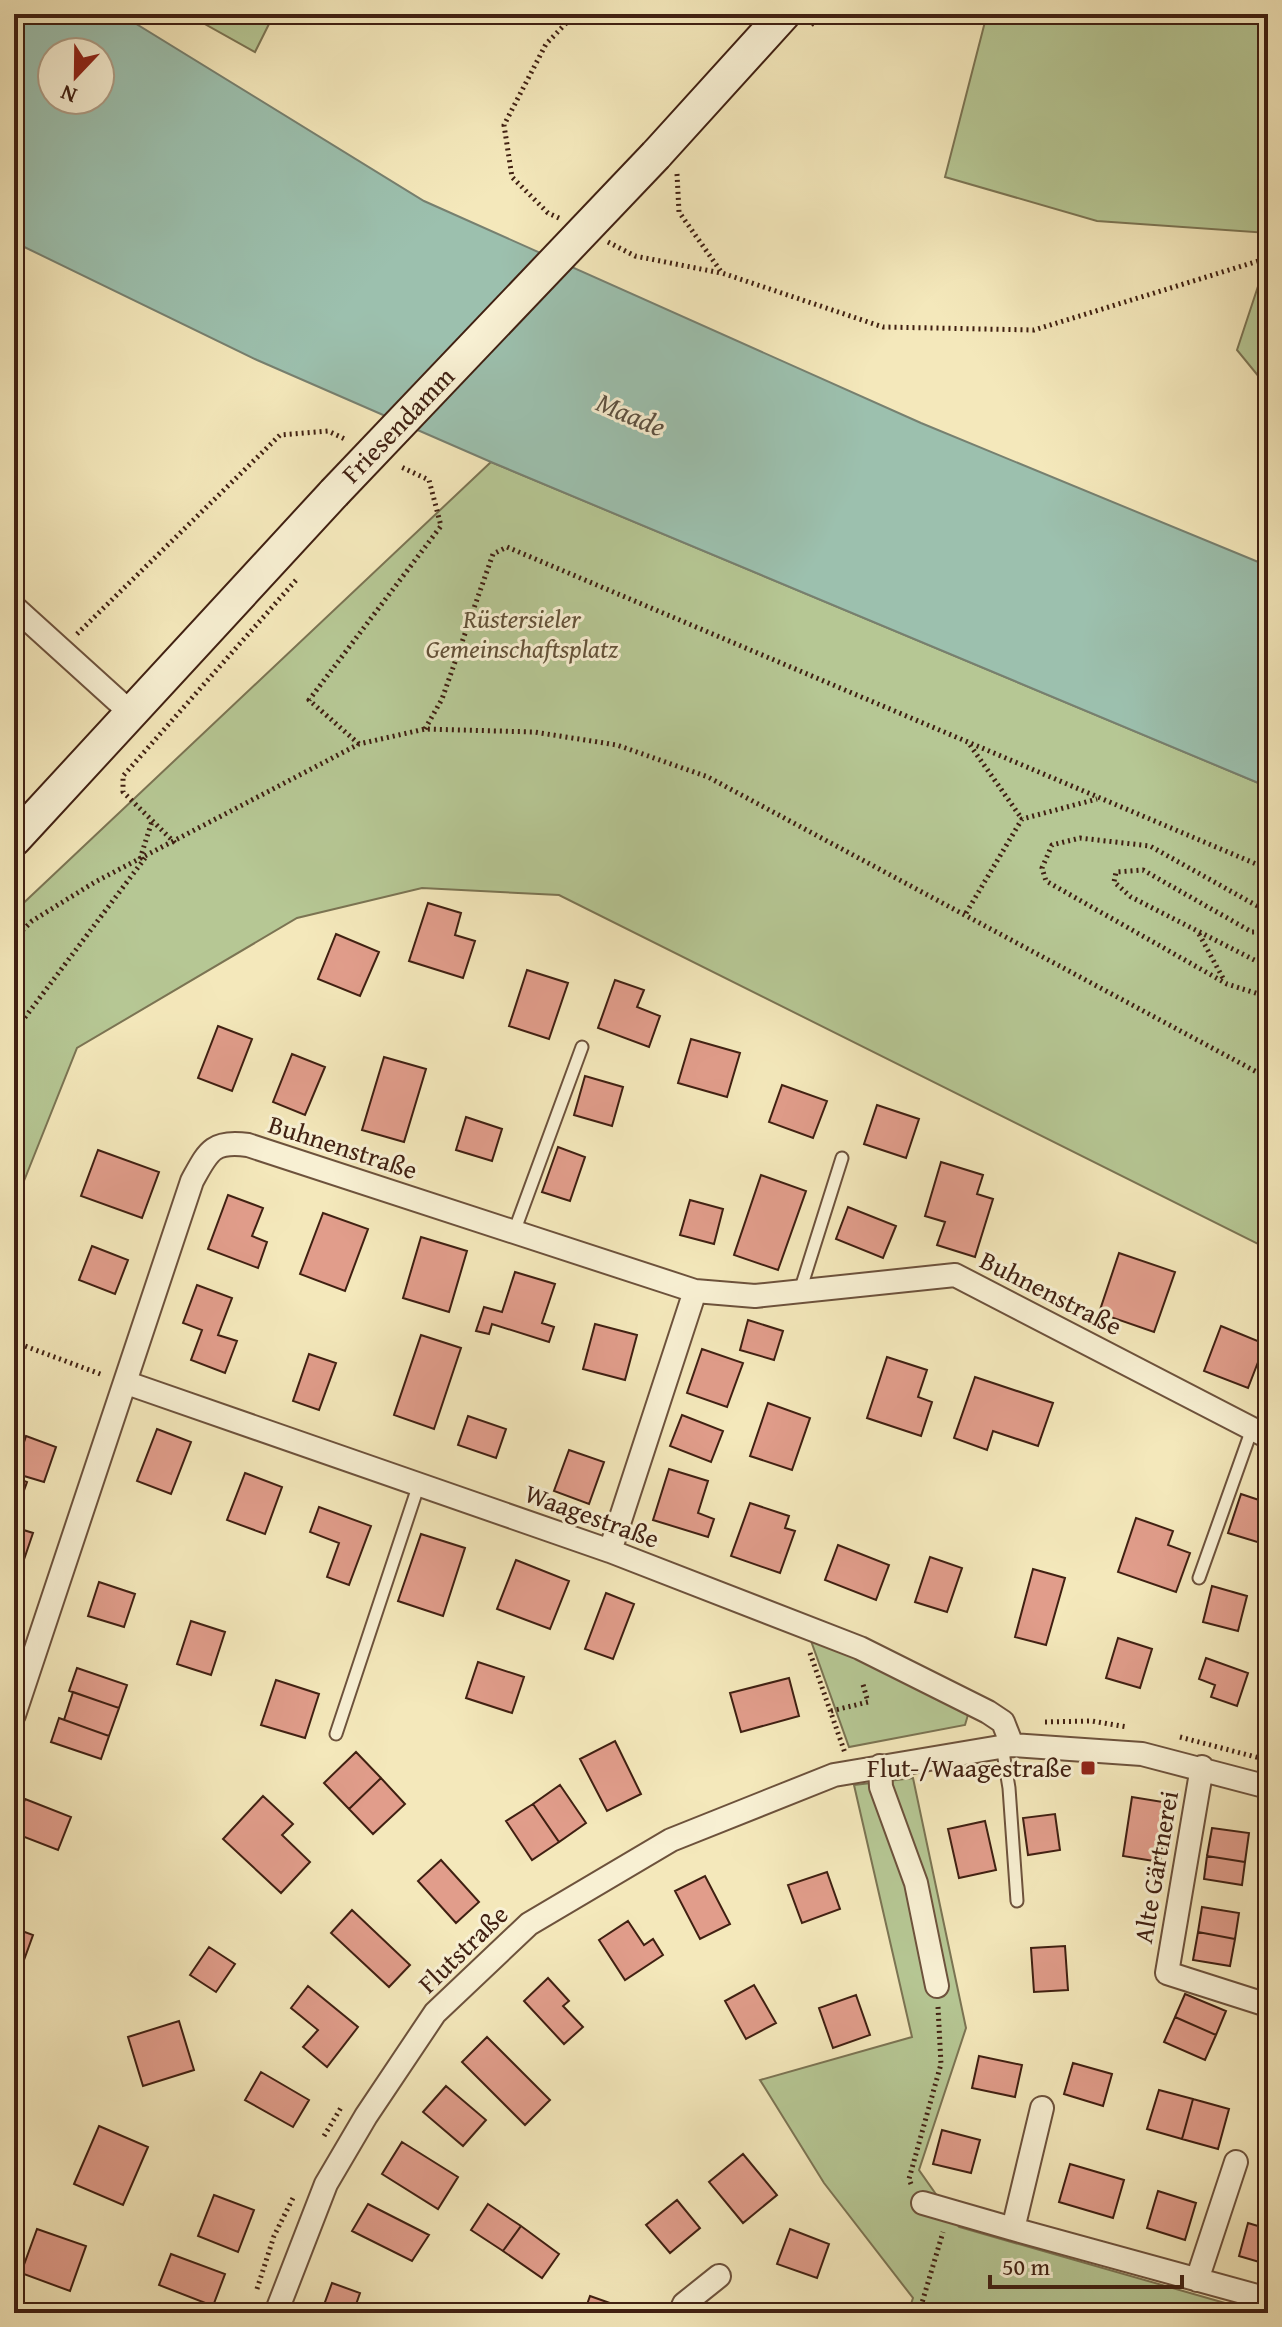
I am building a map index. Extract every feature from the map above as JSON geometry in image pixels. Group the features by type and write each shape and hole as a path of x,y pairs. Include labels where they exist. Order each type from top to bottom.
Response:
{"main road":[{"name":"Friesendamm","path":"14,840 334,493 666,162 784,14"}],"street":[{"path":"14,607 131,713"},
{"name":"Buhnenstraße","path":"14,1715 192,1181 207,1152 226,1142 248,1145 695,1291 755,1296 955,1275 1260,1433"},
{"path":"610,1551 695,1291"},
{"name":"Waagestraße","path":"127,1383 610,1551 860,1648 1003,1722"},
{"path":"1003,1722 1007,1746"},
{"path":"833,1765 880,1766 1007,1746 1103,1749 1202,1767 1268,1787"},
{"name":"Flutstraße","path":"276,2313 326,2184 366,2116 435,2013 529,1924 671,1840 833,1765"},
{"path":"880,1766 881,1787 916,1883 937,1986"},
{"name":"Alte Gärtnerei","path":"1202,1767 1167,1973 1261,2003"},
{"path":"1013,2229 1042,2108"},
{"path":"1197,2280 1236,2162"},
{"path":"923,2203 1268,2299"},
{"path":"680,2313 684,2304 719,2276"}],"lane":[{"path":"514,1232 582,1047"},
{"path":"800,1291 842,1158"},
{"path":"1199,1578 1260,1433"},
{"path":"336,1734 419,1484"},
{"path":"1007,1746 1017,1901"}],"path":[{"path":"573,225 548,213 512,177 504,125 546,44 575,14"},
{"path":"666,162 679,212 722,273"},
{"path":"598,237 635,256 722,273 883,327 1034,330 1268,258"},
{"path":"425,729 442,699 493,554 507,547 1268,869"},
{"path":"175,843 123,792 123,776 303,572"},
{"path":"14,939 32,921 95,882 175,843 359,744 425,729 534,732 617,745 708,777 1268,1078"},
{"path":"969,744 1022,819"},
{"path":"966,913 1022,819 1100,799"},
{"path":"14,1032 143,859 152,821"},
{"path":"1268,912 1150,846 1080,838 1052,845 1042,868 1046,881 1227,984 1268,997"},
{"path":"1268,925 1264,932 1252,932 1143,870 1116,872 1114,882 1131,897 1268,967"},
{"path":"1199,934 1211,963 1227,984"},
{"path":"14,1342 127,1383"},
{"path":"801,1627 846,1754"},
{"path":"831,1711 868,1702 862,1681"},
{"path":"1003,1722 1092,1721 1134,1729"},
{"path":"1177,1737 1268,1760"},
{"path":"833,1765 846,1754 861,1751"},
{"path":"919,2313 947,2218 929,2210 909,2179 941,2064 937,1986"},
{"path":"319,2145 350,2095"},
{"path":"254,2300 274,2236 299,2186"}],"green space":[{"path":"187,14 274,14 255,52"},
{"path":"987,14 1268,14 1268,233 1097,221 945,177"},
{"path":"1268,256 1268,388 1237,350"},
{"name":"Rüstersieler Gemeinschaftsplatz","path":"491,462 1268,787 1268,1249 559,895 422,888 297,918 77,1048 14,1206 14,912"},
{"path":"810,1638 970,1708 965,1725 849,1747"},
{"path":"913,1778 966,2028 919,2170 959,2227 1260,2313 908,2313 913,2298 824,2183 760,2080 912,2037 854,1785"}],"water":[{"name":"Maade","path":"14,14 120,14 424,201 921,423 1268,566 1268,787 491,462 257,360 14,242"}],"building":[{"path":"428,903 461,913 455,935 475,941 463,978 409,961"},
{"path":"336,934 379,952 360,996 318,979"},
{"path":"527,970 568,983 549,1039 509,1026"},
{"path":"615,980 644,990 637,1007 660,1016 649,1047 598,1028"},
{"path":"218,1026 252,1039 232,1091 198,1078"},
{"path":"691,1039 740,1053 727,1097 678,1083"},
{"path":"292,1054 325,1067 305,1115 273,1102"},
{"path":"384,1057 426,1069 404,1142 362,1130"},
{"path":"585,1076 623,1087 612,1126 574,1115"},
{"path":"782,1085 827,1101 813,1138 769,1122"},
{"path":"877,1105 919,1119 906,1158 864,1144"},
{"path":"466,1117 502,1129 492,1161 456,1150"},
{"path":"558,1147 585,1157 570,1201 542,1192"},
{"path":"98,1150 159,1172 142,1218 81,1196"},
{"path":"941,1162 983,1175 977,1194 993,1199 975,1257 937,1245 945,1222 925,1216"},
{"path":"761,1175 806,1191 778,1270 734,1255"},
{"path":"228,1195 263,1208 252,1236 267,1242 258,1268 208,1249"},
{"path":"690,1200 723,1209 714,1244 680,1235"},
{"path":"848,1207 896,1226 883,1258 836,1239"},
{"path":"323,1213 368,1229 345,1291 300,1274"},
{"path":"421,1237 467,1251 449,1312 403,1298"},
{"path":"92,1246 128,1260 115,1294 79,1280"},
{"path":"1119,1253 1175,1272 1154,1332 1099,1313"},
{"path":"515,1272 555,1284 542,1323 554,1327 549,1342 492,1324 489,1334 476,1331 484,1307 502,1312"},
{"path":"197,1285 232,1298 218,1335 237,1341 225,1373 191,1360 202,1330 183,1323"},
{"path":"748,1320 783,1331 774,1360 740,1350"},
{"path":"595,1324 637,1335 625,1380 583,1369"},
{"path":"1221,1326 1265,1344 1248,1388 1204,1371"},
{"path":"421,1335 461,1348 434,1429 394,1415"},
{"path":"702,1349 743,1363 727,1407 687,1393"},
{"path":"309,1354 336,1363 319,1410 293,1401"},
{"path":"887,1357 927,1370 918,1397 932,1402 921,1436 867,1418"},
{"path":"975,1377 1053,1403 1038,1446 993,1431 987,1450 954,1438"},
{"path":"768,1403 810,1418 792,1470 750,1456"},
{"path":"682,1415 723,1431 711,1462 670,1446"},
{"path":"468,1416 506,1429 496,1458 458,1445"},
{"path":"157,1429 191,1442 171,1494 137,1481"},
{"path":"26,1436 56,1447 44,1482 14,1473"},
{"path":"569,1450 604,1462 589,1504 554,1491"},
{"path":"669,1469 708,1481 698,1513 714,1519 708,1537 653,1520"},
{"path":"245,1473 282,1487 265,1534 227,1520"},
{"path":"14,1477 27,1482 22,1496 14,1494"},
{"path":"1241,1494 1268,1503 1267,1545 1228,1533"},
{"path":"750,1503 789,1516 785,1528 795,1531 780,1573 731,1556"},
{"path":"319,1507 371,1526 349,1585 327,1577 339,1543 310,1532"},
{"path":"1136,1518 1173,1531 1168,1545 1190,1553 1176,1592 1118,1572"},
{"path":"14,1527 33,1533 14,1589"},
{"path":"421,1534 465,1548 443,1616 398,1601"},
{"path":"838,1545 889,1565 876,1600 825,1580"},
{"path":"930,1557 962,1568 947,1612 915,1602"},
{"path":"516,1560 569,1581 550,1629 497,1609"},
{"path":"1033,1569 1065,1578 1046,1645 1015,1637"},
{"path":"99,1582 135,1594 124,1627 88,1616"},
{"path":"1212,1586 1247,1596 1238,1631 1203,1622"},
{"path":"606,1593 634,1604 613,1659 585,1649"},
{"path":"191,1621 225,1632 211,1675 177,1664"},
{"path":"1118,1638 1152,1649 1140,1688 1106,1678"},
{"path":"1206,1658 1248,1673 1237,1706 1211,1697 1215,1685 1199,1679"},
{"path":"478,1662 524,1677 512,1713 466,1698"},
{"path":"77,1668 127,1685 119,1708 69,1691"},
{"path":"789,1678 799,1716 741,1732 730,1693"},
{"path":"276,1680 319,1694 305,1738 261,1725"},
{"path":"73,1692 119,1708 109,1736 64,1720"},
{"path":"59,1718 109,1736 101,1759 51,1742"},
{"path":"615,1741 641,1794 607,1811 580,1759"},
{"path":"356,1752 381,1778 349,1809 324,1783"},
{"path":"381,1778 405,1804 373,1834 349,1809"},
{"path":"560,1785 586,1823 559,1842 533,1804"},
{"path":"263,1796 293,1824 282,1835 310,1862 281,1893 223,1839"},
{"path":"1132,1797 1169,1803 1160,1862 1123,1856"},
{"path":"25,1799 71,1817 58,1850 14,1833"},
{"path":"533,1804 559,1842 532,1860 506,1821"},
{"path":"1055,1814 1060,1850 1028,1855 1023,1818"},
{"path":"985,1821 996,1870 959,1878 948,1829"},
{"path":"1212,1828 1249,1833 1245,1862 1207,1856"},
{"path":"1207,1856 1245,1862 1242,1885 1204,1879"},
{"path":"441,1860 479,1902 456,1923 418,1881"},
{"path":"827,1872 840,1909 802,1923 788,1885"},
{"path":"705,1876 730,1924 700,1939 675,1891"},
{"path":"1202,1907 1239,1913 1235,1939 1198,1932"},
{"path":"352,1910 410,1965 389,1987 331,1933"},
{"path":"628,1921 644,1945 653,1939 663,1955 625,1980 599,1940"},
{"path":"14,1928 33,1935 24,1960 14,1956"},
{"path":"1198,1932 1235,1939 1230,1966 1193,1960"},
{"path":"1065,1946 1068,1990 1034,1992 1031,1948"},
{"path":"209,1947 235,1964 216,1992 190,1975"},
{"path":"548,1978 569,2001 563,2006 583,2027 564,2044 524,2001"},
{"path":"754,1985 776,2023 746,2039 725,2001"},
{"path":"308,1986 358,2027 327,2067 303,2047 318,2030 291,2008"},
{"path":"1185,1994 1226,2011 1216,2035 1175,2017"},
{"path":"856,1995 870,2035 833,2048 819,2008"},
{"path":"1175,2017 1216,2035 1205,2060 1164,2042"},
{"path":"179,2021 194,2070 143,2086 128,2037"},
{"path":"487,2037 550,2100 525,2125 462,2062"},
{"path":"979,2056 1022,2065 1015,2097 972,2088"},
{"path":"1073,2063 1112,2074 1103,2106 1064,2094"},
{"path":"261,2072 309,2100 293,2127 245,2100"},
{"path":"446,2086 486,2120 463,2146 423,2112"},
{"path":"1159,2090 1193,2099 1182,2139 1147,2129"},
{"path":"1193,2099 1229,2109 1218,2149 1182,2139"},
{"path":"1268,2125 1268,2156 1259,2153"},
{"path":"99,2126 148,2147 123,2205 74,2184"},
{"path":"942,2130 980,2140 971,2173 933,2164"},
{"path":"402,2142 458,2177 438,2209 382,2174"},
{"path":"743,2154 777,2195 743,2223 709,2182"},
{"path":"1070,2164 1124,2180 1113,2218 1059,2202"},
{"path":"1158,2191 1196,2203 1185,2240 1147,2228"},
{"path":"214,2195 254,2210 238,2252 198,2236"},
{"path":"677,2200 700,2228 670,2253 646,2225"},
{"path":"368,2204 429,2235 412,2261 352,2231"},
{"path":"488,2204 521,2226 503,2251 471,2230"},
{"path":"1248,2223 1268,2229 1266,2264 1239,2256"},
{"path":"521,2226 559,2254 542,2278 503,2251"},
{"path":"37,2229 86,2246 70,2291 21,2273"},
{"path":"790,2229 829,2244 817,2278 777,2264"},
{"path":"171,2254 225,2274 213,2306 159,2285"},
{"path":"332,2283 360,2293 353,2313 321,2313"},
{"path":"590,2296 638,2313 584,2313"}],"place":[{"name":"Flut-/Waagestraße","path":"1088,1768"}]}
